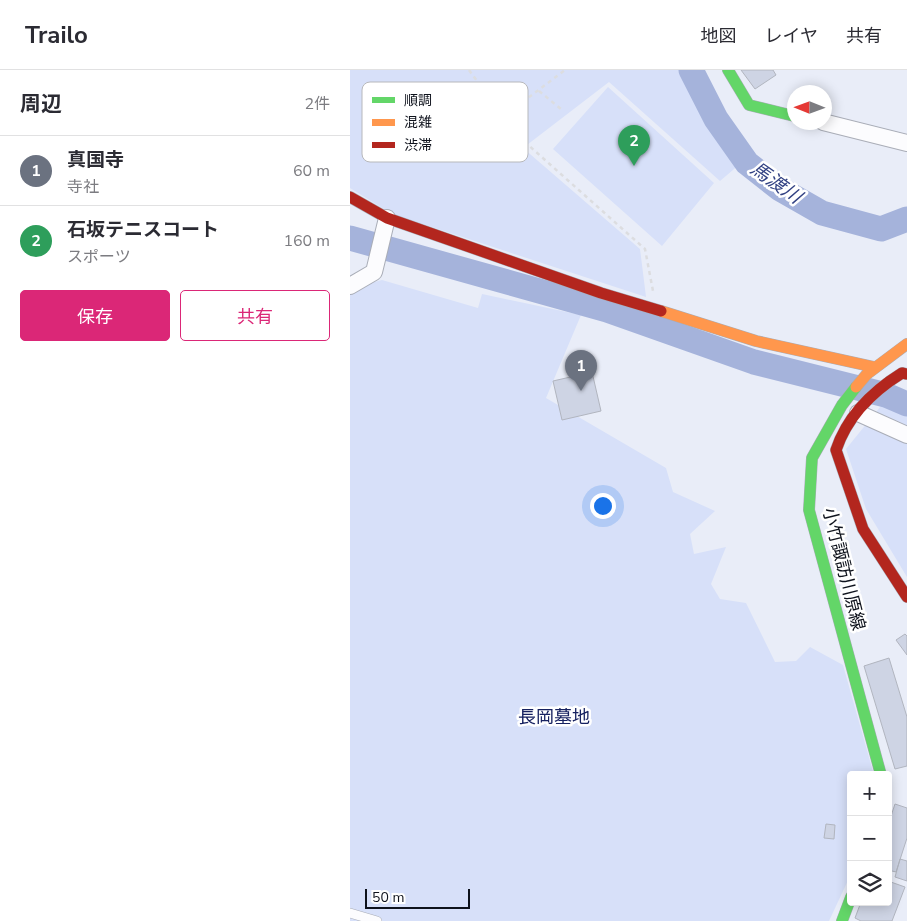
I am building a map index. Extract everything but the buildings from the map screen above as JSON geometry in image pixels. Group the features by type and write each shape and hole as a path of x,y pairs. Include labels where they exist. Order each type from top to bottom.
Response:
{"street":[{"path":"728,70 748,105 787,114"},
{"path":"832,124 907,143"},
{"path":"350,197 387,218 601,293 756,340 871,370"},
{"path":"350,286 374,272 387,218"},
{"name":"小竹諏訪川原線","path":"880,771 809,510 812,458 842,405 871,370 907,344"},
{"path":"907,374 902,373 886,382 858,413 838,440 836,450 863,529 907,598"},
{"path":"858,413 907,435"},
{"path":"842,921 848,906"}],"lane":[{"path":"350,913 377,921"}],"path":[{"path":"469,70 479,82"},
{"path":"528,99 565,70"},
{"path":"539,91 561,110"},
{"path":"528,145 645,248 656,309"}],"green space":[{"path":"350,70 682,70 740,164 720,181 609,82 528,144 528,82 362,82 362,162 528,162 528,152 640,249 646,297 392,214 350,188"},
{"path":"608,87 714,183 662,246 553,149"},
{"name":"長岡墓地","path":"382,280 478,308 482,294 581,315 546,398 666,468 673,492 715,511 690,534 694,554 726,547 711,584 720,599 746,603 775,662 796,661 810,647 843,665 873,771 847,771 847,883 829,921 350,921 350,292 363,285"},
{"path":"885,401 907,410 907,577 866,509 846,449"}],"waterway":[{"name":"馬渡川","path":"691,70 716,119 747,163 780,189 822,213 881,229 907,219"},
{"path":"350,238 607,310 754,362 886,395 907,404"}],"traffic: fast":[{"path":"728,70 749,105 787,114"},
{"path":"856,387 842,405 812,458 809,510 880,771"},
{"path":"842,921 848,906"}],"traffic: slow":[{"path":"661,311 756,341 874,367"},
{"path":"856,387 867,374 907,344"}],"traffic: jam":[{"path":"350,197 387,218 601,293 661,311"},
{"path":"907,374 902,373 891,380 862,406 847,427 836,450 863,529 907,597"}],"place":[{"name":"石坂テニスコート","path":"634,166"},
{"name":"真国寺","path":"581,391"}]}
